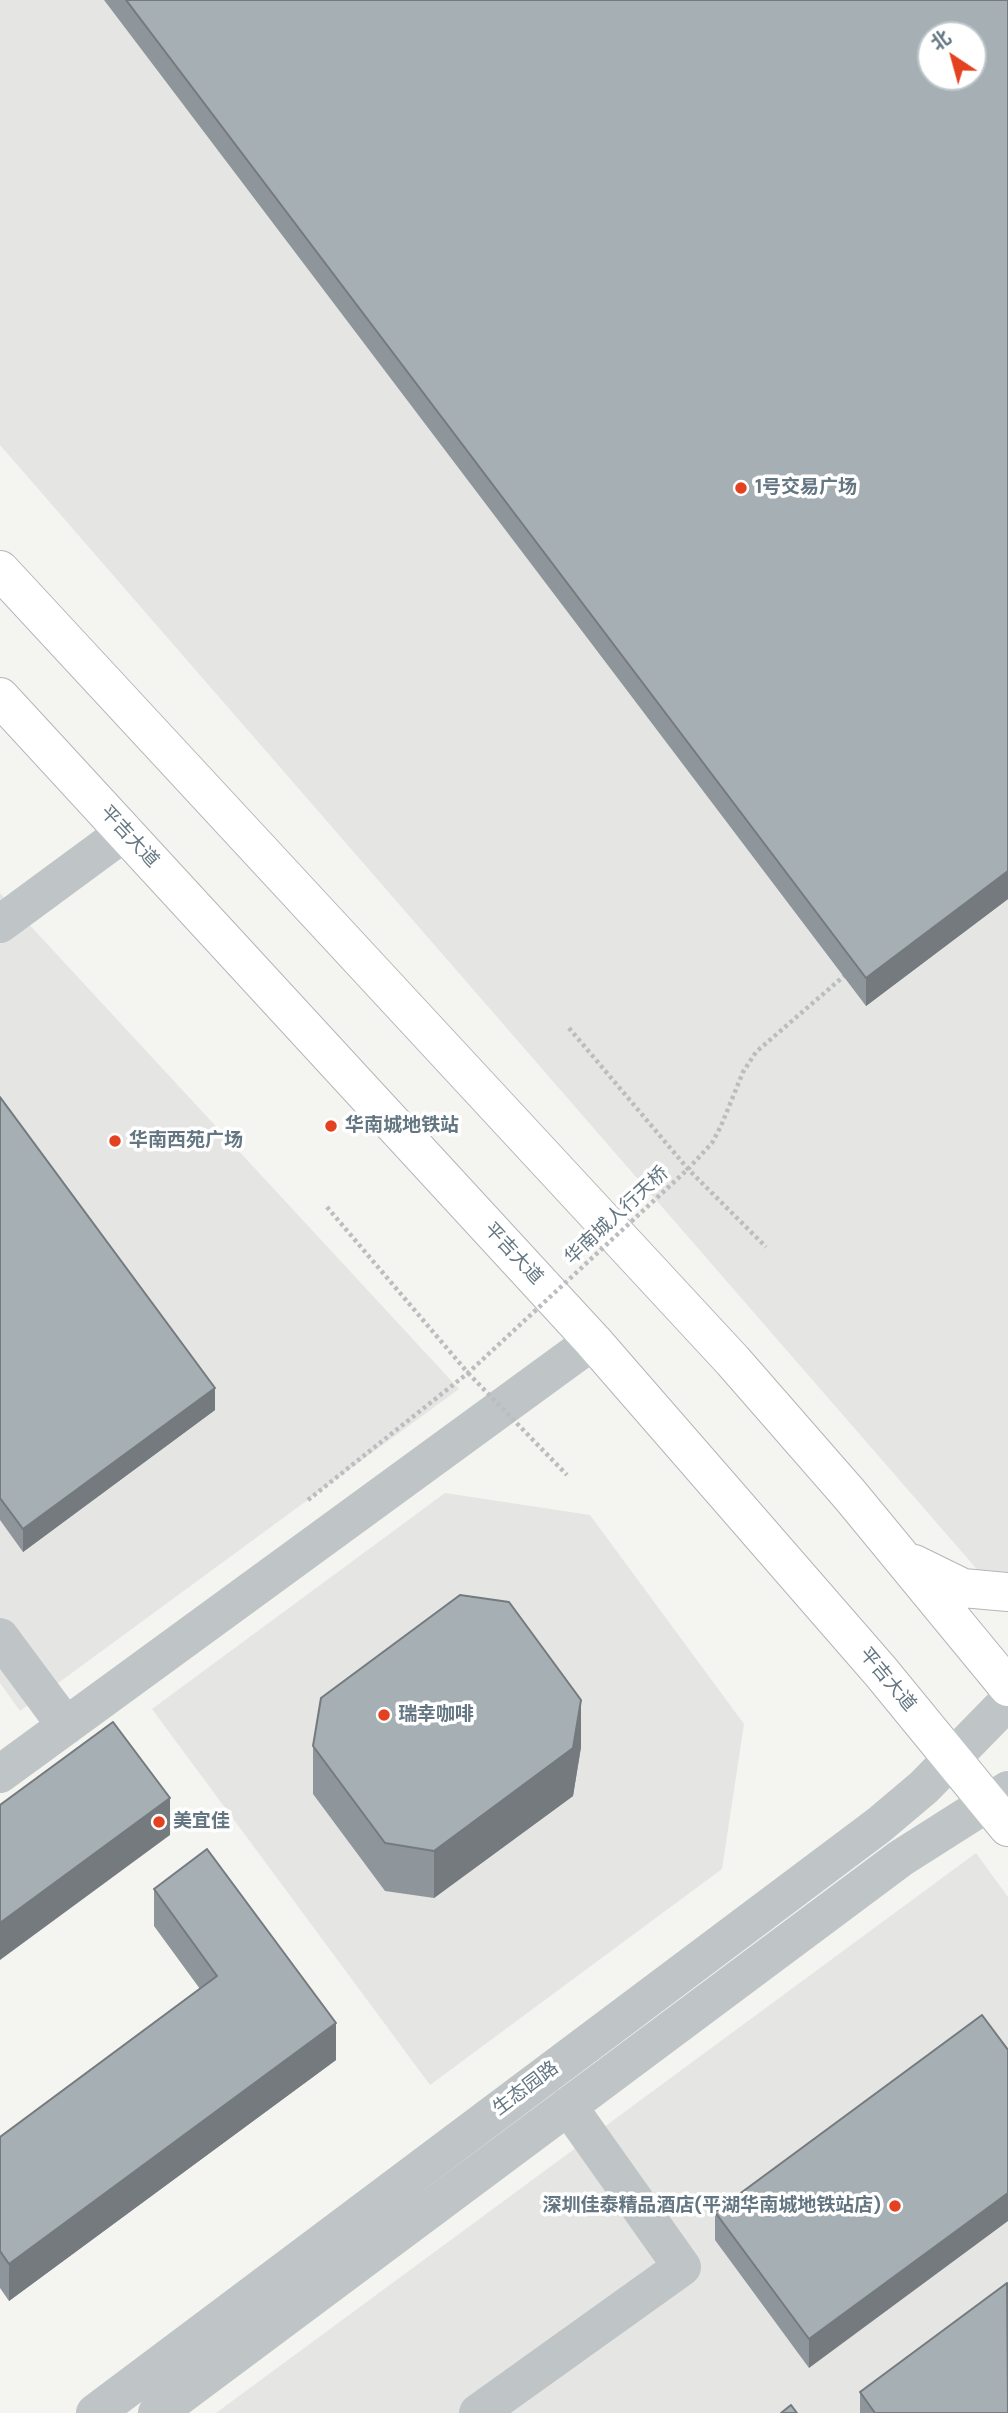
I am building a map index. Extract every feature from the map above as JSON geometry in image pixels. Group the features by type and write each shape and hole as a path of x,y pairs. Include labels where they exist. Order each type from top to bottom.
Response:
{"main road":[{"path":"0,570 733,1361 902,1557 1008,1687"},
{"name":"平吉大道","path":"0,697 593,1341 881,1672 952,1759 1001,1806"},
{"path":"902,1557 935,1577 963,1588 1008,1592"}],"street":[{"path":"0,924 125,832"},
{"path":"0,1774 593,1341"},
{"path":"0,1637 66,1726"},
{"name":"生态园路","path":"94,2413 879,1825 952,1759 1008,1701"},
{"name":"生态园路","path":"157,2413 901,1858 1001,1806"},
{"path":"478,2413 682,2267 568,2106"}],"path":[{"name":"华南城人行天桥","path":"308,1500 468,1373 688,1169 717,1135 743,1072 756,1052 844,976"},
{"path":"569,1028 688,1169 766,1247"},
{"path":"327,1207 468,1373 567,1475"}],"shaded area":[{"path":"0,0 1008,0 1008,1605 0,445"},
{"name":"华南西苑广场","path":"0,893 459,1389 20,1711 0,1683"},
{"path":"445,1493 590,1515 744,1724 722,1869 430,2085 152,1709"},
{"path":"976,1853 1008,1897 1008,2413 216,2413"}],"building":[{"name":"1号交易广场","path":"126,0 1008,0 1008,871 866,978"},
{"path":"0,1097 215,1388 23,1529 0,1498"},
{"path":"460,1595 509,1602 581,1700 573,1748 434,1851 385,1843 313,1746 321,1698"},
{"path":"113,1722 170,1798 0,1923 0,1805"},
{"path":"207,1849 336,2023 9,2264 0,2251 0,2137 217,1976 154,1889"},
{"path":"982,2015 1008,2050 1008,2193 809,2339 715,2212"},
{"path":"1007,2283 1008,2413 875,2413 860,2392"},
{"path":"791,2405 797,2413 781,2413"}],"place":[{"name":"1号交易广场","path":"741,488"},
{"name":"华南城地铁站","path":"331,1126"},
{"name":"华南西苑广场","path":"115,1141"},
{"name":"瑞幸咖啡","path":"384,1715"},
{"name":"美宜佳","path":"159,1822"},
{"name":"深圳佳泰精品酒店(平湖华南城地铁站店)","path":"895,2206"}]}
